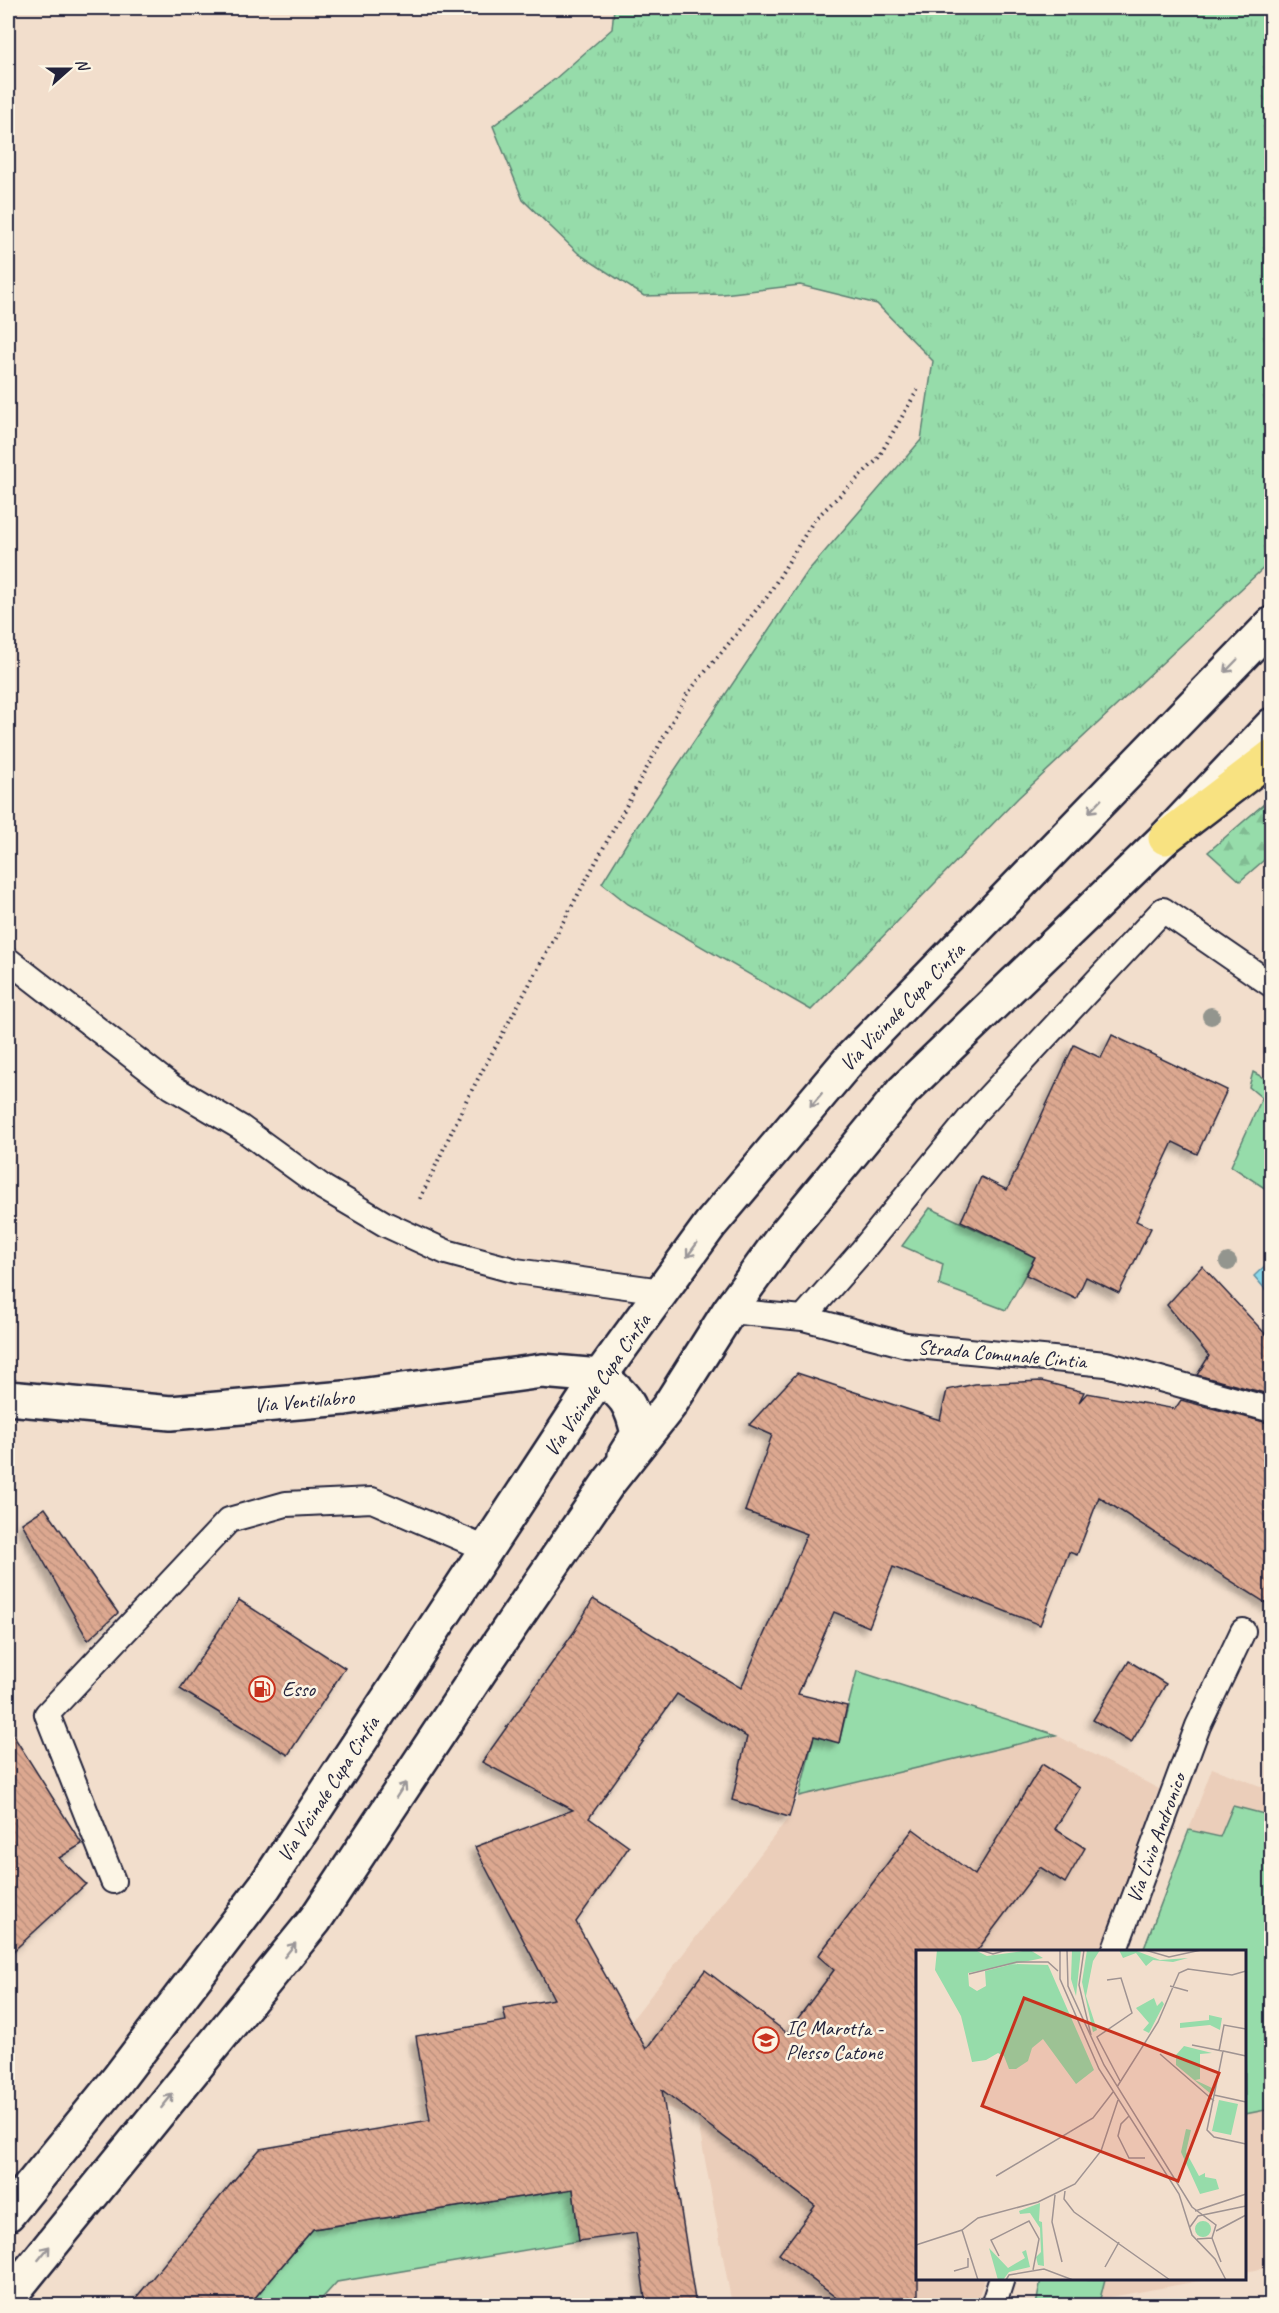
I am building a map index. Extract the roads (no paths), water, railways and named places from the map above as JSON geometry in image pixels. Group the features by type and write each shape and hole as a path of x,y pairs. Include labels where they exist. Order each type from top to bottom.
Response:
{"highway":[{"path":"1165,838 1272,756"}],"main road":[{"name":"Via Vicinale Cupa Cintia","path":"8,2214 118,2079 265,1886 600,1377 710,1225 850,1059 1272,624"},
{"path":"609,1482 669,1406 729,1311 782,1238 903,1091 1165,838 1272,725"},
{"name":"Via Ventilabro","path":"8,1398 171,1413 345,1398 542,1371 600,1377"},
{"path":"8,2298 315,1920 609,1482 638,1434 633,1413 623,1395 600,1377"}],"lane":[{"path":"803,1318 861,1252 975,1112 1162,910 1272,986"},
{"path":"8,960 172,1087 240,1127 324,1188 385,1224 446,1252 516,1271 662,1291"},
{"name":"Strada Comunale Cintia","path":"729,1311 803,1318 906,1345 1106,1364 1272,1410"},
{"path":"112,1881 47,1714 229,1520 286,1504 372,1500 486,1549"},
{"name":"Via Livio Andronico","path":"1115,1950 1198,1725 1243,1631"},
{"path":"993,2306 1001,2280"}],"water":[{"path":"1271,1260 1271,1296 1254,1276"}],"place":[{"name":"Esso","path":"262,1689"},
{"name":"IC Marotta - Plesso Catone","path":"766,2040"}]}
